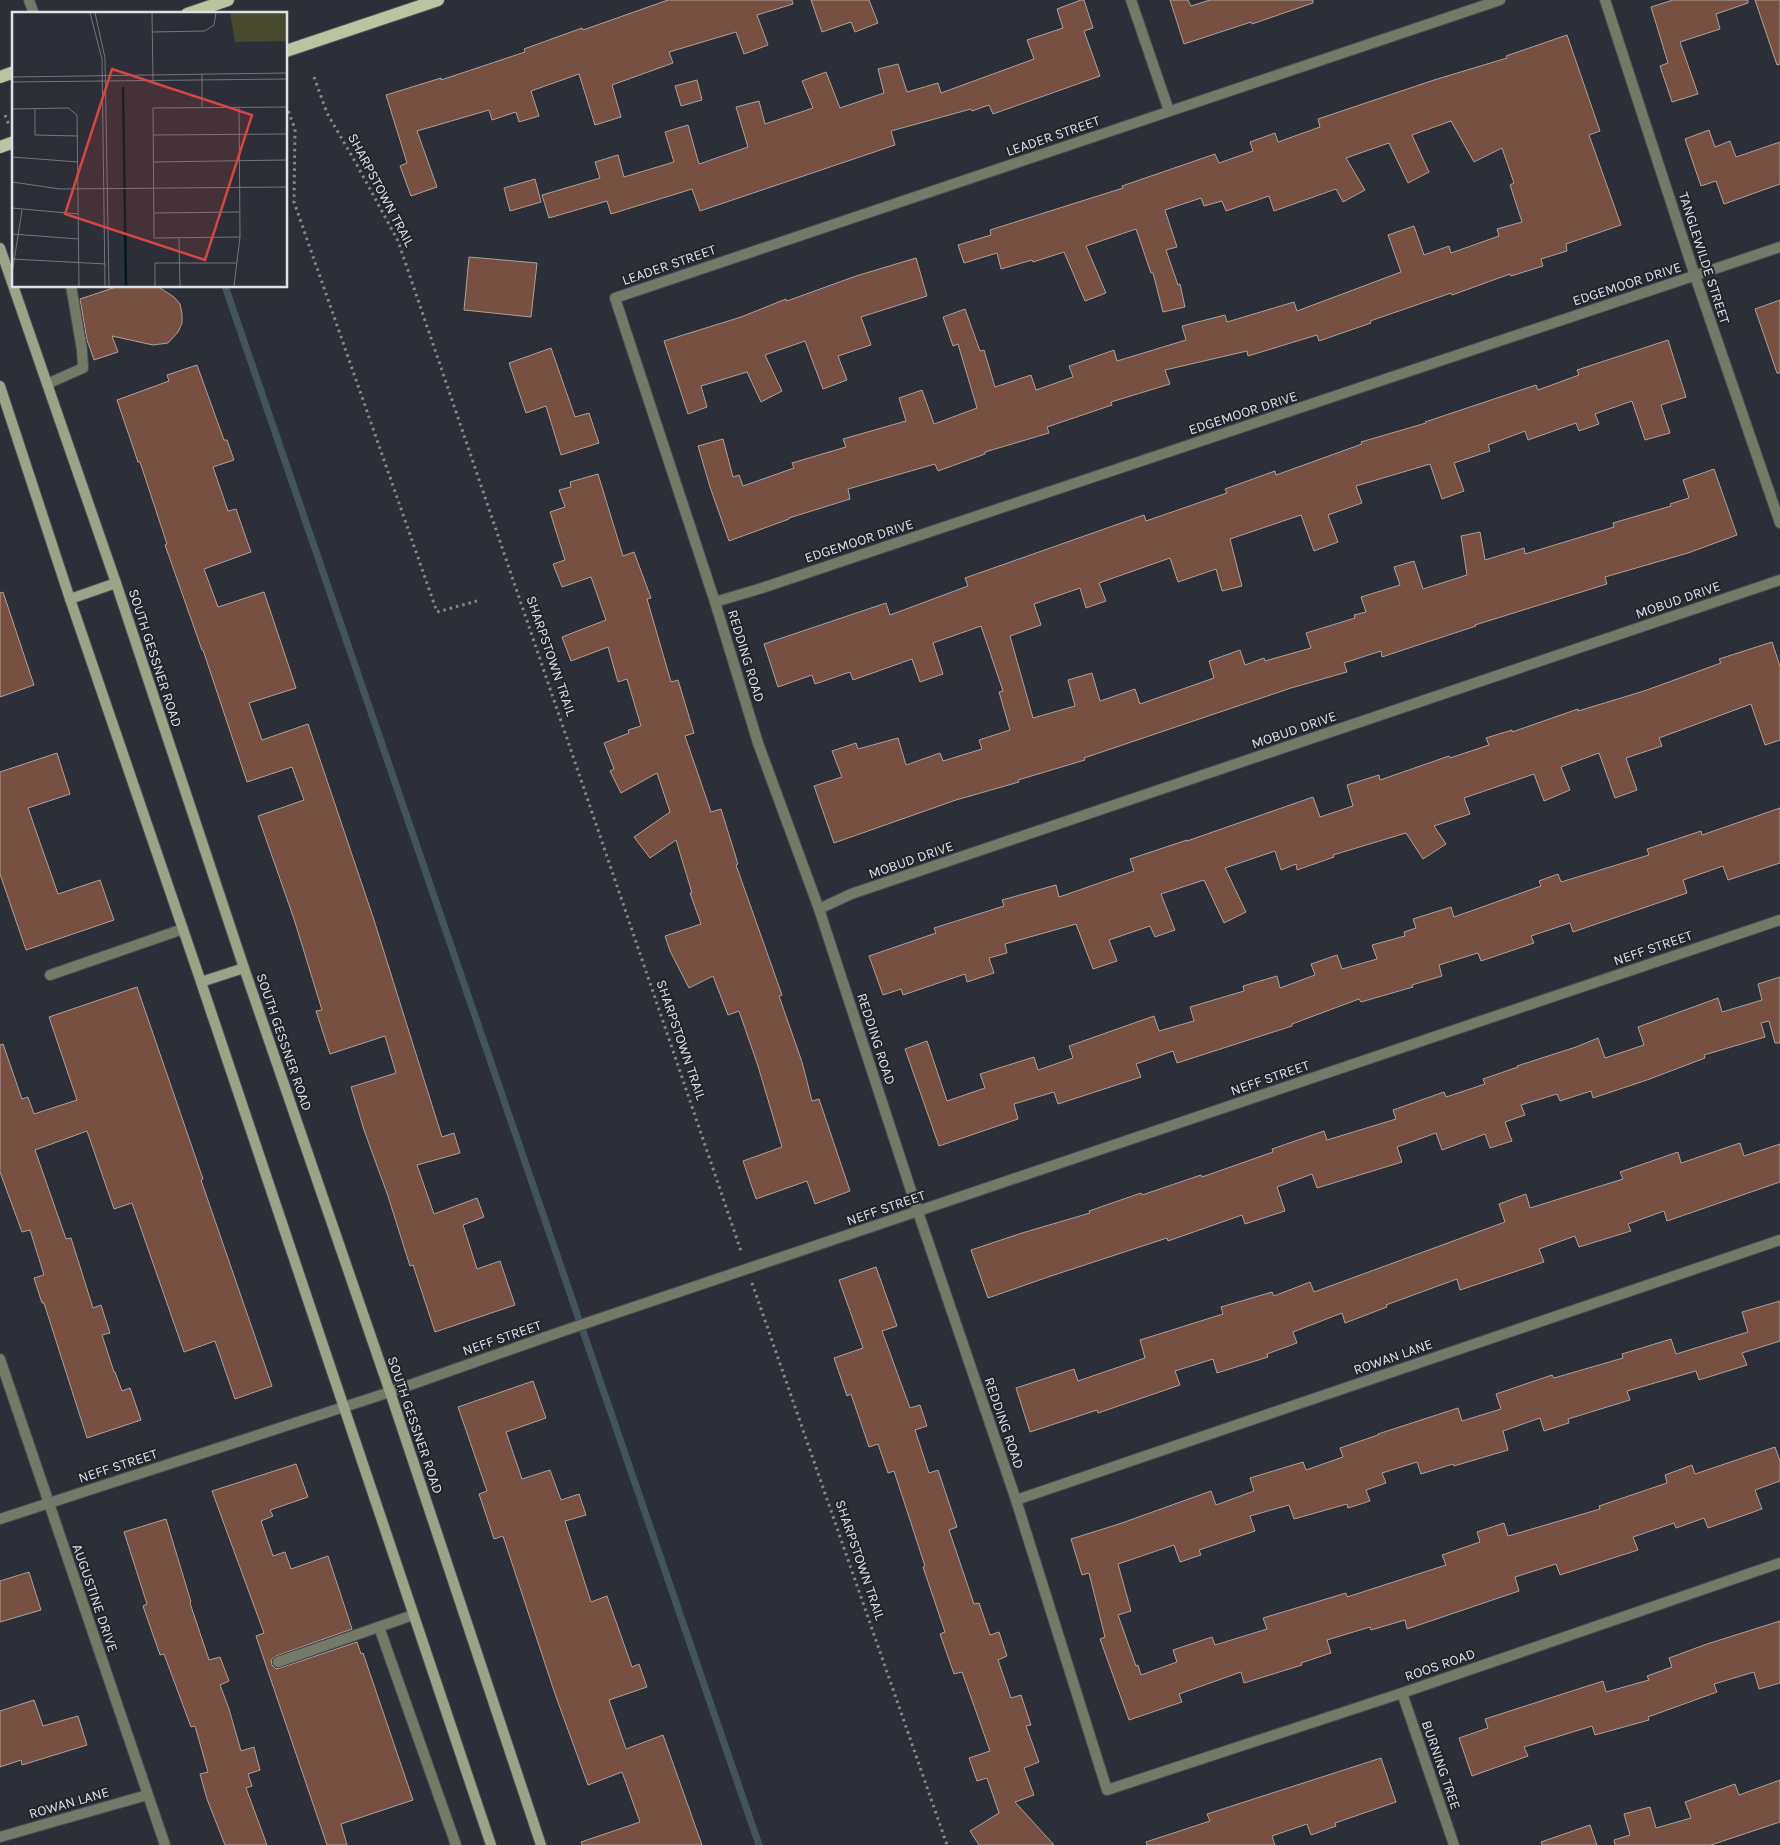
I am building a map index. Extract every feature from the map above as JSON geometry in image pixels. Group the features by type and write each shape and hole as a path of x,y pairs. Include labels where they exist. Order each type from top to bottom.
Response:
{"main road":[{"path":"193,12 228,0"},
{"path":"288,50 438,0"},
{"path":"0,77 12,73"},
{"path":"0,147 12,143"},
{"name":"SOUTH GESSNER ROAD","path":"0,248 12,283"},
{"name":"SOUTH GESSNER ROAD","path":"14,288 116,583 244,968 390,1392 541,1845"},
{"path":"0,386 70,599 201,982 491,1845"},
{"path":"70,599 116,583"},
{"path":"201,982 244,968"}],"street":[{"path":"29,0 33,12"},
{"path":"1131,0 1170,111"},
{"name":"LEADER STREET","path":"615,298 1500,0"},
{"name":"TANGLEWILDE STREET","path":"1605,0 1695,276 1780,523"},
{"name":"EDGEMOOR DRIVE","path":"714,602 762,588 1780,247"},
{"path":"47,384 83,368 82,350 70,288"},
{"name":"REDDING ROAD","path":"615,298 758,743 819,909 918,1212 1016,1500 1107,1790"},
{"name":"MOBUD DRIVE","path":"819,909 851,894 1780,580"},
{"name":"NEFF STREET","path":"0,1519 390,1392 563,1331 1780,920"},
{"path":"50,975 183,929"},
{"name":"ROWAN LANE","path":"1016,1500 1780,1240"},
{"name":"AUGUSTINE DRIVE","path":"0,1359 165,1845"},
{"name":"ROOS ROAD","path":"1107,1790 1402,1693 1780,1563"},
{"path":"278,1662 413,1615"},
{"path":"379,1627 456,1845"},
{"name":"BURNING TREE","path":"1402,1693 1454,1845"},
{"name":"ROWAN LANE","path":"0,1837 147,1795"}],"path":[{"name":"SHARPSTOWN TRAIL","path":"314,77 326,113 358,165 398,241 742,1254"},
{"path":"288,110 295,129 294,202 437,612 477,601"},
{"path":"5,114 8,125"},
{"name":"SHARPSTOWN TRAIL","path":"752,1283 947,1845"}],"building":[{"path":"668,0 792,0 793,4 757,15 768,45 744,54 736,32 669,52 673,63 612,85 621,117 595,125 579,74 531,91 539,116 519,122 516,112 492,120 489,110 417,131 437,187 411,196 400,166 407,163 386,95 441,78 441,80 525,52 524,49"},
{"path":"811,0 869,0 878,23 855,32 851,22 822,32"},
{"path":"1084,0 1093,28 1084,31 1100,76 993,114 989,105 891,131 895,145 700,211 692,189 611,214 607,201 549,218 542,195 600,178 595,162 618,155 624,177 674,162 665,132 688,125 699,164 748,147 736,107 759,101 765,124 813,108 802,81 826,72 840,108 884,93 878,69 898,64 907,92 938,83 941,93 1034,59 1027,40 1063,28 1057,9"},
{"path":"1170,0 1188,0 1191,6 1210,0 1313,0 1313,3 1252,24 1251,22 1184,44"},
{"path":"1673,0 1748,0 1748,3 1716,14 1720,29 1680,42 1698,94 1672,102 1660,66 1668,63 1651,7"},
{"path":"1755,0 1780,0 1780,64 1777,65"},
{"path":"1567,35 1600,131 1589,135 1621,225 1566,244 1567,251 1541,259 1543,266 1511,276 1510,274 1452,295 1451,293 1319,341 1317,335 1248,356 1247,351 1165,370 1170,384 1111,402 1112,405 1047,427 1049,433 985,452 985,454 938,471 935,464 848,489 850,499 789,518 729,541 698,446 723,439 733,477 739,475 743,486 794,468 792,463 846,447 843,439 906,421 899,398 922,390 934,424 977,408 958,344 953,346 943,317 965,309 980,351 984,350 995,387 1031,375 1036,390 1073,377 1069,366 1114,350 1117,361 1186,340 1182,326 1225,315 1227,322 1294,302 1297,311 1401,272 1388,235 1414,226 1424,255 1449,246 1451,253 1499,236 1497,229 1522,222 1510,185 1514,183 1502,148 1474,162 1451,121 1412,135 1429,172 1408,183 1389,143 1346,158 1365,190 1343,202 1336,189 1274,211 1269,196 1226,211 1222,201 1204,206 1201,198 1165,210 1177,247 1166,250 1178,285 1180,284 1185,307 1163,312 1153,273 1151,273 1136,229 1086,246 1106,293 1085,301 1064,252 1033,262 1032,260 1001,269 997,253 964,263 958,245 991,235 990,230 1123,188 1122,186 1215,154 1219,163 1253,151 1250,142 1275,133 1278,142 1320,127 1318,119 1507,58 1506,56"},
{"path":"697,80 702,100 681,106 675,86"},
{"path":"1709,130 1715,147 1730,141 1736,157 1780,142 1780,184 1724,204 1716,181 1701,186 1685,139"},
{"path":"535,179 541,202 510,211 504,188"},
{"path":"469,257 537,263 531,317 464,310"},
{"path":"916,258 927,296 861,317 871,345 838,356 847,380 823,389 805,341 765,355 782,391 761,402 747,372 701,386 707,407 688,414 664,341 741,317 786,299 787,301 856,276"},
{"path":"113,288 160,288 174,297 180,304 182,323 178,332 168,343 153,345 112,336 118,352 94,360 87,340 80,299"},
{"path":"1780,300 1780,373 1777,373 1755,309"},
{"path":"1668,340 1686,397 1661,405 1670,433 1645,440 1632,401 1595,414 1599,424 1579,431 1576,423 1528,440 1525,431 1488,445 1490,451 1454,463 1464,491 1442,499 1430,464 1356,486 1362,503 1328,515 1338,542 1314,551 1301,515 1230,539 1242,586 1222,591 1216,569 1178,582 1170,558 1099,583 1106,601 1086,608 1080,588 1034,604 1041,625 1010,636 1033,718 1075,706 1068,680 1092,673 1100,701 1135,689 1140,704 1214,678 1209,661 1240,650 1245,665 1264,658 1265,661 1311,648 1306,633 1355,618 1354,615 1366,612 1361,597 1400,585 1394,567 1414,561 1423,589 1467,575 1461,536 1480,532 1485,560 1524,548 1525,554 1614,527 1613,523 1671,506 1670,504 1689,498 1683,480 1714,469 1737,535 1688,553 1605,577 1607,584 1475,625 1382,657 1381,651 1344,663 1347,672 1291,688 1084,758 1085,760 956,800 834,843 814,786 842,777 832,751 856,743 858,749 898,738 906,765 940,753 943,761 982,749 979,740 1010,730 999,692 1003,691 981,626 933,643 943,674 920,682 912,659 853,680 850,672 815,684 812,675 778,687 764,644 886,603 890,615 968,586 965,578 1144,515 1146,521 1227,493 1225,489 1275,471 1276,475 1362,444 1361,442 1426,423 1536,385 1538,390 1579,375 1577,370"},
{"path":"551,348 575,417 589,413 599,443 561,455 546,406 526,413 509,363"},
{"path":"197,365 224,440 227,440 234,460 213,467 228,511 236,509 251,552 204,569 218,607 264,592 296,688 249,703 262,740 308,724 374,920 442,1137 454,1133 460,1153 417,1165 434,1214 477,1198 484,1217 463,1225 477,1269 500,1261 515,1305 435,1332 413,1265 410,1266 351,1087 396,1073 385,1036 330,1054 316,1011 322,1010 294,919 258,816 304,800 292,767 247,782 203,650 165,545 167,544 140,462 138,462 117,400 169,381 167,375"},
{"path":"598,474 623,556 634,552 651,598 647,599 671,682 678,680 694,733 685,736 711,812 721,809 738,864 736,865 782,995 779,996 802,1062 812,1101 819,1099 850,1191 815,1204 807,1181 756,1199 743,1161 782,1147 758,1066 739,1011 728,1015 713,976 689,988 670,951 665,936 701,924 690,893 692,893 676,840 650,858 634,837 670,812 657,773 621,793 610,771 614,769 604,743 629,733 628,730 641,726 627,679 618,682 608,647 571,661 562,637 606,620 591,577 562,587 553,564 565,560 550,512 565,507 559,490 571,487 570,482"},
{"path":"3,592 34,685 0,697 0,593"},
{"path":"1772,642 1780,666 1780,740 1765,745 1751,704 1659,738 1662,746 1626,758 1637,790 1615,798 1599,753 1561,767 1570,790 1544,801 1534,774 1464,798 1470,814 1434,826 1446,844 1423,859 1406,833 1333,855 1334,857 1297,870 1296,864 1281,870 1275,851 1225,868 1246,912 1224,923 1204,880 1161,894 1175,930 1155,937 1150,926 1109,940 1117,961 1093,969 1076,924 1005,944 1007,953 989,958 994,973 967,982 965,974 903,995 901,989 883,995 869,956 936,933 934,928 1004,906 1002,900 1056,885 1059,897 1134,871 1130,859 1313,797 1320,817 1353,806 1347,785 1379,775 1380,780 1449,756 1450,758 1489,745 1486,738 1512,730 1512,732 1578,709 1578,711 1644,691 1721,663 1719,659"},
{"path":"57,753 70,794 28,808 58,894 100,880 114,920 26,950 0,874 0,772"},
{"path":"1780,808 1780,863 1728,880 1723,866 1683,880 1687,893 1573,932 1570,923 1531,936 1534,943 1481,961 1478,953 1439,965 1442,976 1412,985 1413,987 1361,1002 1359,999 1292,1024 1292,1026 1177,1063 1173,1051 1136,1064 1141,1077 1058,1104 1054,1092 1014,1104 1018,1119 939,1146 905,1049 927,1041 947,1101 985,1088 980,1074 1034,1057 1038,1070 1073,1058 1069,1046 1154,1016 1159,1031 1194,1021 1190,1007 1244,991 1243,986 1277,976 1280,988 1315,975 1311,964 1337,955 1342,969 1377,959 1372,945 1405,936 1404,932 1416,928 1413,919 1451,907 1454,917 1541,886 1539,881 1558,874 1561,882 1649,855 1647,849 1701,831 1702,835"},
{"path":"1780,977 1780,1043 1775,1043 1769,1021 1761,1023 1765,1037 1704,1055 1705,1058 1647,1080 1593,1098 1591,1091 1560,1101 1557,1094 1521,1105 1525,1115 1505,1122 1512,1141 1490,1148 1485,1134 1442,1150 1436,1133 1397,1147 1402,1162 1317,1188 1312,1174 1277,1187 1285,1211 1245,1224 1242,1215 1168,1241 1167,1238 988,1298 971,1250 1090,1213 1089,1211 1141,1193 1142,1195 1201,1175 1202,1177 1273,1152 1272,1149 1324,1131 1327,1140 1396,1119 1393,1110 1444,1092 1446,1097 1485,1084 1483,1079 1598,1038 1605,1058 1644,1045 1638,1027 1718,998 1722,1012 1762,1000 1758,984"},
{"path":"137,987 272,1386 235,1399 215,1341 184,1352 132,1203 114,1209 87,1131 35,1150 66,1239 71,1238 93,1308 101,1305 110,1333 102,1335 114,1372 122,1391 130,1388 141,1420 87,1438 44,1303 42,1303 34,1278 44,1275 30,1230 22,1232 0,1172 0,1045 3,1044 22,1099 28,1097 34,1114 77,1100 49,1017"},
{"path":"1740,1143 1744,1156 1780,1144 1780,1182 1667,1221 1664,1211 1628,1224 1631,1231 1579,1247 1575,1236 1539,1249 1544,1262 1460,1290 1457,1279 1386,1305 1387,1307 1345,1323 1342,1313 1293,1332 1297,1343 1267,1354 1268,1357 1217,1373 1213,1359 1175,1371 1180,1385 1098,1413 1097,1410 1030,1432 1016,1388 1074,1369 1078,1381 1145,1358 1140,1340 1223,1314 1221,1307 1272,1292 1274,1296 1310,1282 1314,1292 1505,1222 1499,1204 1526,1194 1530,1208 1623,1179 1620,1172 1678,1152 1681,1163"},
{"path":"876,1267 897,1326 882,1331 910,1408 920,1405 927,1426 915,1430 929,1473 938,1470 957,1527 949,1530 974,1604 979,1603 990,1635 999,1632 1007,1656 998,1660 1011,1698 1021,1695 1031,1725 1026,1726 1039,1762 1024,1768 1034,1795 1015,1802 1054,1845 979,1845 970,1831 999,1813 987,1778 977,1781 969,1758 990,1751 962,1672 954,1674 940,1634 945,1632 894,1471 888,1473 878,1444 869,1447 851,1394 847,1396 834,1358 863,1348 839,1280"},
{"path":"1780,1301 1780,1341 1742,1353 1747,1365 1699,1380 1696,1371 1627,1391 1630,1400 1568,1419 1569,1423 1544,1431 1540,1418 1503,1431 1508,1450 1454,1466 1453,1464 1421,1474 1417,1462 1382,1473 1386,1483 1366,1490 1370,1501 1348,1508 1347,1504 1294,1519 1289,1505 1250,1516 1255,1531 1199,1550 1201,1555 1180,1562 1174,1545 1118,1564 1131,1611 1118,1615 1141,1675 1177,1662 1173,1650 1212,1637 1215,1645 1267,1629 1263,1618 1346,1593 1347,1597 1446,1565 1442,1555 1480,1542 1477,1532 1504,1523 1508,1536 1600,1509 1599,1506 1667,1483 1665,1475 1692,1465 1695,1474 1775,1447 1780,1461 1780,1481 1755,1490 1762,1509 1708,1528 1704,1518 1676,1528 1674,1523 1633,1537 1638,1550 1560,1575 1556,1564 1515,1577 1519,1591 1407,1629 1405,1620 1371,1630 1370,1627 1327,1640 1331,1653 1301,1663 1302,1665 1244,1683 1241,1672 1179,1694 1182,1702 1129,1720 1100,1639 1105,1637 1089,1573 1082,1575 1071,1539 1211,1491 1216,1505 1254,1491 1250,1478 1303,1462 1306,1470 1343,1457 1340,1448 1458,1408 1462,1421 1501,1409 1496,1394 1552,1375 1554,1378 1623,1358 1622,1354 1671,1339 1676,1354 1748,1332 1742,1312"},
{"path":"533,1381 546,1418 506,1432 522,1479 550,1470 561,1500 579,1494 586,1515 565,1521 591,1602 607,1596 632,1667 639,1664 647,1687 609,1700 626,1749 663,1735 702,1845 582,1845 581,1842 640,1822 622,1772 588,1785 555,1694 503,1536 494,1539 479,1494 487,1491 458,1407"},
{"path":"296,1464 308,1497 270,1510 273,1516 261,1521 273,1556 285,1552 291,1569 328,1556 352,1629 276,1656 271,1660 272,1665 276,1669 280,1668 357,1642 361,1654 363,1653 413,1800 341,1824 347,1845 327,1845 256,1636 264,1633 212,1491"},
{"path":"166,1519 190,1603 209,1660 220,1657 229,1681 220,1685 241,1751 254,1747 260,1770 248,1774 252,1786 246,1788 267,1845 225,1845 207,1799 200,1774 208,1772 195,1726 191,1727 164,1654 160,1655 143,1606 147,1604 124,1532"},
{"path":"29,1572 41,1610 0,1622 0,1581"},
{"path":"1780,1621 1780,1683 1759,1689 1754,1672 1714,1684 1717,1692 1648,1717 1649,1720 1595,1735 1592,1726 1524,1747 1528,1756 1472,1776 1459,1738 1488,1728 1485,1719 1603,1681 1606,1692 1649,1680 1647,1676 1672,1667 1669,1658"},
{"path":"34,1700 43,1726 78,1716 87,1745 22,1765 21,1760 0,1767 0,1711"},
{"path":"1381,1758 1396,1802 1335,1823 1336,1826 1311,1835 1307,1824 1272,1836 1275,1845 1147,1845 1146,1842 1210,1821 1207,1814"},
{"path":"1780,1780 1780,1822 1711,1845 1615,1845 1614,1840 1630,1835 1624,1814 1650,1807 1656,1828 1691,1818 1685,1802 1735,1784 1739,1795"},
{"path":"1590,1825 1597,1845 1542,1845 1541,1842"}],"waterway":[{"path":"226,288 759,1845"}]}
